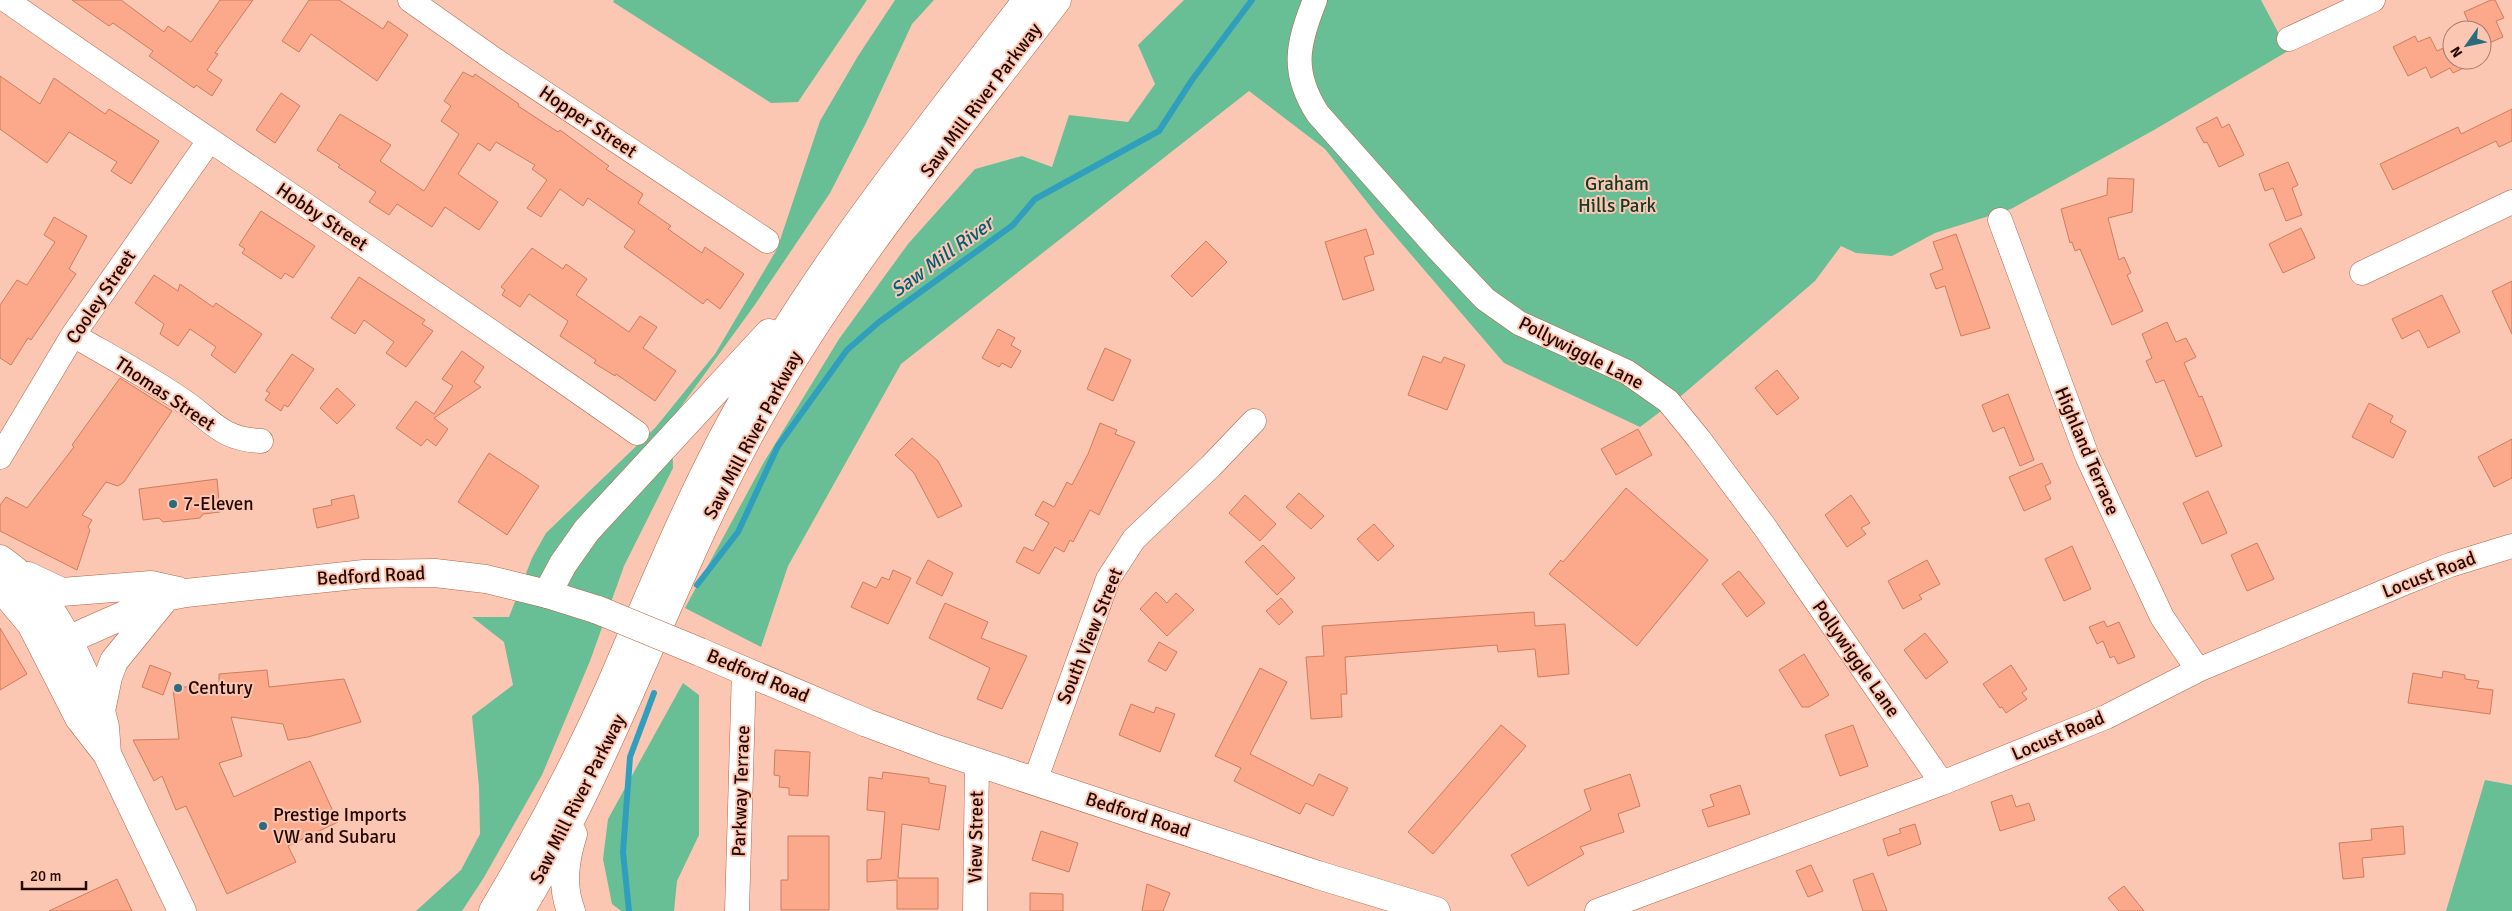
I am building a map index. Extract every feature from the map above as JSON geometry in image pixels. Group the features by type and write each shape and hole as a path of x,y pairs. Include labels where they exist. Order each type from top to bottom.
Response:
{"main road":[{"name":"Saw Mill River Parkway","path":"494,911 542,825 576,758 675,537 721,441 773,348 821,274 949,101 1027,0"},
{"name":"Saw Mill River Parkway","path":"520,911 583,795 616,727 702,530 744,445 782,378 844,281 1057,0"},
{"path":"547,594 563,564 587,530 821,274"},
{"path":"4,572 62,592 152,585 176,595 114,661 108,677 101,711"},
{"path":"4,572 20,609 57,645 101,711 105,727 107,754"},
{"name":"Bedford Road","path":"57,645 176,595 327,577 416,572 470,576 547,594 598,610 890,732 1309,872 1436,911"},
{"path":"57,645 79,718 107,754 182,911"},
{"path":"571,911 564,885 565,866 583,795"}],"street":[{"name":"Hobby Street","path":"6,0 209,141 455,305 637,433"},
{"name":"Hopper Street","path":"410,0 495,60 767,240"},
{"name":"Pollywiggle Lane","path":"1314,0 1301,34 1299,64 1305,94 1318,114 1436,247 1485,299 1519,324 1627,372 1668,401 1764,526 1942,783"},
{"path":"2289,39 2373,0"},
{"name":"Cooley Street","path":"0,457 73,334 209,141"},
{"path":"2362,273 2461,224 2512,202"},
{"name":"Highland Terrace","path":"2000,220 2053,368 2091,464 2162,618 2198,670"},
{"name":"Thomas Street","path":"73,334 182,400 222,432 242,440 261,441"},
{"name":"South View Street","path":"1035,781 1108,579 1134,539 1254,421"},
{"name":"Locust Road","path":"1598,911 1942,783 2106,717 2198,670 2450,565 2512,546"},
{"name":"Parkway Terrace","path":"737,911 744,670"},
{"name":"View Street","path":"975,911 977,762"}],"green space":[{"path":"614,0 867,0 798,102 771,103 613,2"},
{"path":"895,0 934,0 912,24 866,123 830,193 754,306 672,419 673,468 624,566 590,661 542,775 483,879 462,911 416,911 461,870 480,834 479,787 472,716 513,685 504,642 472,617 509,617 532,558 546,533 655,428 715,354 777,249 820,121 858,56"},
{"name":"Graham Hills Park","path":"1184,0 2261,0 2288,51 2154,130 2011,209 1935,233 1892,256 1856,253 1841,246 1815,281 1681,396 1640,427 1504,363 1378,216 1325,149 1249,91 901,364 788,566 761,647 685,608 764,462 839,339 908,244 975,169 1022,156 1052,167 1069,115 1128,122 1155,84 1138,45"},
{"path":"683,683 699,695 699,835 677,881 674,911 621,911 612,904 603,859 608,819"},
{"path":"2485,780 2512,785 2512,911 2446,911"}],"building":[{"path":"72,0 121,0 164,32 168,26 191,42 220,0 253,0 215,53 218,54 207,70 222,80 212,96 196,85 194,88 149,56 153,51 113,23 109,26"},
{"path":"309,0 339,0 383,29 388,21 408,35 377,81 311,34 299,52 282,41"},
{"path":"2495,0 2504,18 2496,21 2503,37 2492,42 2492,20 2468,20 2464,12"},
{"path":"2415,36 2418,42 2430,37 2437,51 2442,49 2442,70 2446,70 2431,78 2426,67 2408,76 2393,47"},
{"path":"463,72 473,77 475,74 519,104 518,106 558,132 560,130 609,166 606,169 643,194 638,203 671,226 668,229 702,253 705,247 744,274 720,309 707,299 703,304 624,247 635,231 588,198 583,206 560,189 541,217 527,208 547,180 532,169 535,165 496,142 490,151 478,143 458,174 498,202 479,230 445,207 432,227 397,204 389,215 369,202 376,192 338,167 340,165 317,150 340,114 391,145 380,161 424,191 459,134 441,121 451,106 444,101"},
{"path":"0,76 40,104 54,78 105,114 109,109 159,141 131,184 111,171 117,162 69,132 47,163 0,129"},
{"path":"281,93 300,106 275,143 256,130"},
{"path":"2512,109 2512,141 2499,147 2496,141 2393,190 2380,164 2458,127 2461,134"},
{"path":"2217,117 2222,128 2229,124 2244,155 2219,167 2207,142 2204,143 2196,128"},
{"path":"2288,162 2298,185 2292,188 2302,215 2286,221 2273,188 2265,191 2259,174"},
{"path":"2108,178 2134,179 2132,212 2108,218 2119,260 2124,257 2131,273 2127,275 2143,311 2112,325 2080,249 2075,251 2072,242 2070,243 2061,209 2107,195"},
{"path":"261,211 315,246 293,278 285,273 281,279 242,253 245,249 239,245"},
{"path":"54,217 87,236 69,269 76,274 31,340 28,338 11,365 0,358 0,305 17,280 27,285 55,242 44,235"},
{"path":"2301,228 2315,258 2283,273 2269,244"},
{"path":"1366,229 1374,254 1364,257 1374,290 1343,300 1325,242"},
{"path":"1956,234 1990,328 1961,336 1945,286 1936,289 1930,274 1943,269 1933,242"},
{"path":"1206,241 1227,262 1192,297 1171,276"},
{"path":"532,248 563,269 566,264 587,279 576,295 629,332 640,316 657,327 643,348 676,371 655,401 616,374 615,376 594,363 596,360 560,336 568,321 529,294 520,307 502,295 505,290 501,287"},
{"path":"154,275 178,291 180,284 213,307 216,303 262,334 235,373 211,355 216,347 190,329 178,346 160,334 164,324 135,303"},
{"path":"359,277 425,320 422,324 433,331 406,367 386,353 394,342 364,320 355,334 331,318"},
{"path":"2512,281 2512,334 2492,291"},
{"path":"2442,295 2460,332 2428,348 2419,330 2402,339 2392,319"},
{"path":"2167,322 2176,342 2186,338 2196,357 2184,363 2199,397 2202,396 2222,446 2196,457 2164,380 2156,383 2146,361 2152,358 2142,334"},
{"path":"998,329 1015,338 1011,345 1021,351 1011,368 1002,363 999,367 982,358"},
{"path":"1105,348 1131,360 1113,401 1087,389"},
{"path":"462,351 484,367 474,382 481,387 434,418 448,429 436,446 427,439 421,446 396,428 416,401 434,414 453,386 442,379"},
{"path":"292,354 314,369 288,407 284,405 281,411 265,400 270,393 266,391"},
{"path":"1423,356 1441,363 1444,357 1465,365 1447,410 1408,395"},
{"path":"1777,370 1799,398 1777,415 1755,388"},
{"path":"120,378 172,411 124,482 118,486 106,482 82,515 92,520 88,527 90,530 77,570 0,531 0,505 6,497 27,508 74,447 72,445"},
{"path":"337,388 355,405 337,424 320,408"},
{"path":"2008,394 2034,460 2020,466 2004,427 1993,432 1982,405"},
{"path":"2369,403 2393,416 2390,422 2406,431 2393,458 2352,437"},
{"path":"1100,423 1117,430 1115,434 1135,442 1099,515 1090,510 1073,542 1070,540 1064,552 1055,547 1039,574 1016,562 1024,547 1033,551 1049,523 1035,515 1043,501 1054,507 1067,482 1072,485 1088,454"},
{"path":"1638,429 1652,455 1616,475 1601,449"},
{"path":"912,438 938,461 962,506 938,518 914,473 895,455"},
{"path":"2512,439 2512,478 2494,487 2478,457"},
{"path":"489,453 539,486 507,535 458,502"},
{"path":"2042,463 2051,483 2045,486 2051,499 2024,511 2009,477"},
{"path":"217,479 220,512 203,514 200,518 163,522 159,518 143,520 139,489"},
{"path":"1626,488 1708,560 1637,646 1549,574 1561,560 1563,562"},
{"path":"2208,491 2227,533 2202,544 2183,503"},
{"path":"1299,493 1324,516 1311,529 1286,507"},
{"path":"354,495 359,518 317,528 313,509 332,505 331,500"},
{"path":"1245,495 1276,524 1260,541 1229,513"},
{"path":"1851,495 1870,523 1861,528 1866,534 1847,547 1825,515"},
{"path":"1374,524 1394,546 1378,561 1357,539"},
{"path":"2257,543 2274,579 2247,591 2231,555"},
{"path":"1263,545 1295,578 1277,595 1245,562"},
{"path":"2072,546 2091,589 2064,601 2045,559"},
{"path":"928,560 953,573 942,596 916,583"},
{"path":"1927,560 1940,584 1919,595 1922,599 1903,609 1888,581"},
{"path":"893,570 911,578 888,624 851,607 863,582 876,588 882,577 889,580"},
{"path":"1739,571 1765,603 1747,617 1722,584"},
{"path":"1156,592 1167,603 1176,593 1194,610 1167,636 1140,609"},
{"path":"1281,598 1293,612 1279,625 1266,611"},
{"path":"945,603 988,622 981,638 1027,656 1002,709 977,699 990,668 929,638"},
{"path":"1534,612 1535,626 1565,624 1569,674 1538,677 1535,649 1498,652 1497,645 1345,657 1347,694 1341,694 1342,717 1311,719 1306,657 1324,656 1322,626"},
{"path":"2104,621 2107,627 2119,622 2135,657 2118,664 2114,656 2110,658 2103,641 2097,644 2089,627"},
{"path":"0,628 27,674 0,690"},
{"path":"1925,633 1948,662 1926,679 1904,650"},
{"path":"1159,642 1177,652 1166,671 1148,661"},
{"path":"1804,654 1829,695 1809,707 1802,707 1779,670"},
{"path":"150,665 171,673 163,695 142,687"},
{"path":"2011,665 2027,689 2022,693 2027,699 2006,713 2002,707 2000,708 1983,684"},
{"path":"1260,668 1287,682 1250,754 1313,786 1319,774 1348,788 1333,816 1306,803 1300,814 1234,781 1241,768 1215,756"},
{"path":"267,670 269,687 344,679 361,722 308,737 288,740 283,724 231,717 242,756 219,763 234,797 310,761 338,822 288,846 296,862 227,894 186,806 176,810 162,776 154,781 133,740 179,739 173,688 219,684 219,674"},
{"path":"2443,671 2465,675 2465,679 2479,681 2477,688 2493,690 2490,714 2408,703 2413,673 2442,678"},
{"path":"1131,704 1154,713 1156,707 1175,714 1160,752 1119,735"},
{"path":"1501,725 1526,746 1433,854 1408,832"},
{"path":"1853,725 1868,766 1840,776 1825,735"},
{"path":"775,750 810,752 808,796 789,795 789,788 779,787 780,776 774,775"},
{"path":"883,772 929,778 929,783 946,786 939,830 902,824 898,878 938,878 938,909 897,909 897,880 867,882 867,860 881,859 885,812 867,810 869,777 882,779"},
{"path":"1630,774 1640,806 1618,814 1624,832 1580,847 1584,854 1528,886 1511,855 1591,810 1584,790"},
{"path":"1740,785 1750,814 1708,827 1702,810 1714,806 1710,795"},
{"path":"2012,795 2016,807 2029,803 2035,820 2000,831 1991,802"},
{"path":"1915,824 1921,844 1888,856 1883,839 1901,833 1899,829"},
{"path":"2403,826 2405,854 2362,858 2364,877 2343,879 2339,843 2372,840 2371,829"},
{"path":"1041,831 1078,843 1069,872 1032,860"},
{"path":"788,836 829,836 829,910 781,910 781,880 788,880"},
{"path":"1811,865 1823,891 1808,897 1796,871"},
{"path":"1873,873 1887,911 1863,911 1853,880"},
{"path":"117,879 132,911 49,911"},
{"path":"1147,884 1170,893 1163,911 1142,911"},
{"path":"2124,886 2144,911 2119,911 2108,898"},
{"path":"1030,893 1063,894 1063,911 1030,911"}],"waterway":[{"name":"Saw Mill River","path":"697,585 738,532 778,446 847,350 879,322 1013,225 1035,199 1159,131 1192,80 1252,0"},
{"name":"Saw Mill River","path":"629,911 623,852 630,757 654,693"}],"place":[{"name":"7-Eleven","path":"173,504"},
{"name":"Century","path":"178,688"},
{"name":"Prestige Imports VW and Subaru","path":"263,826"}]}
